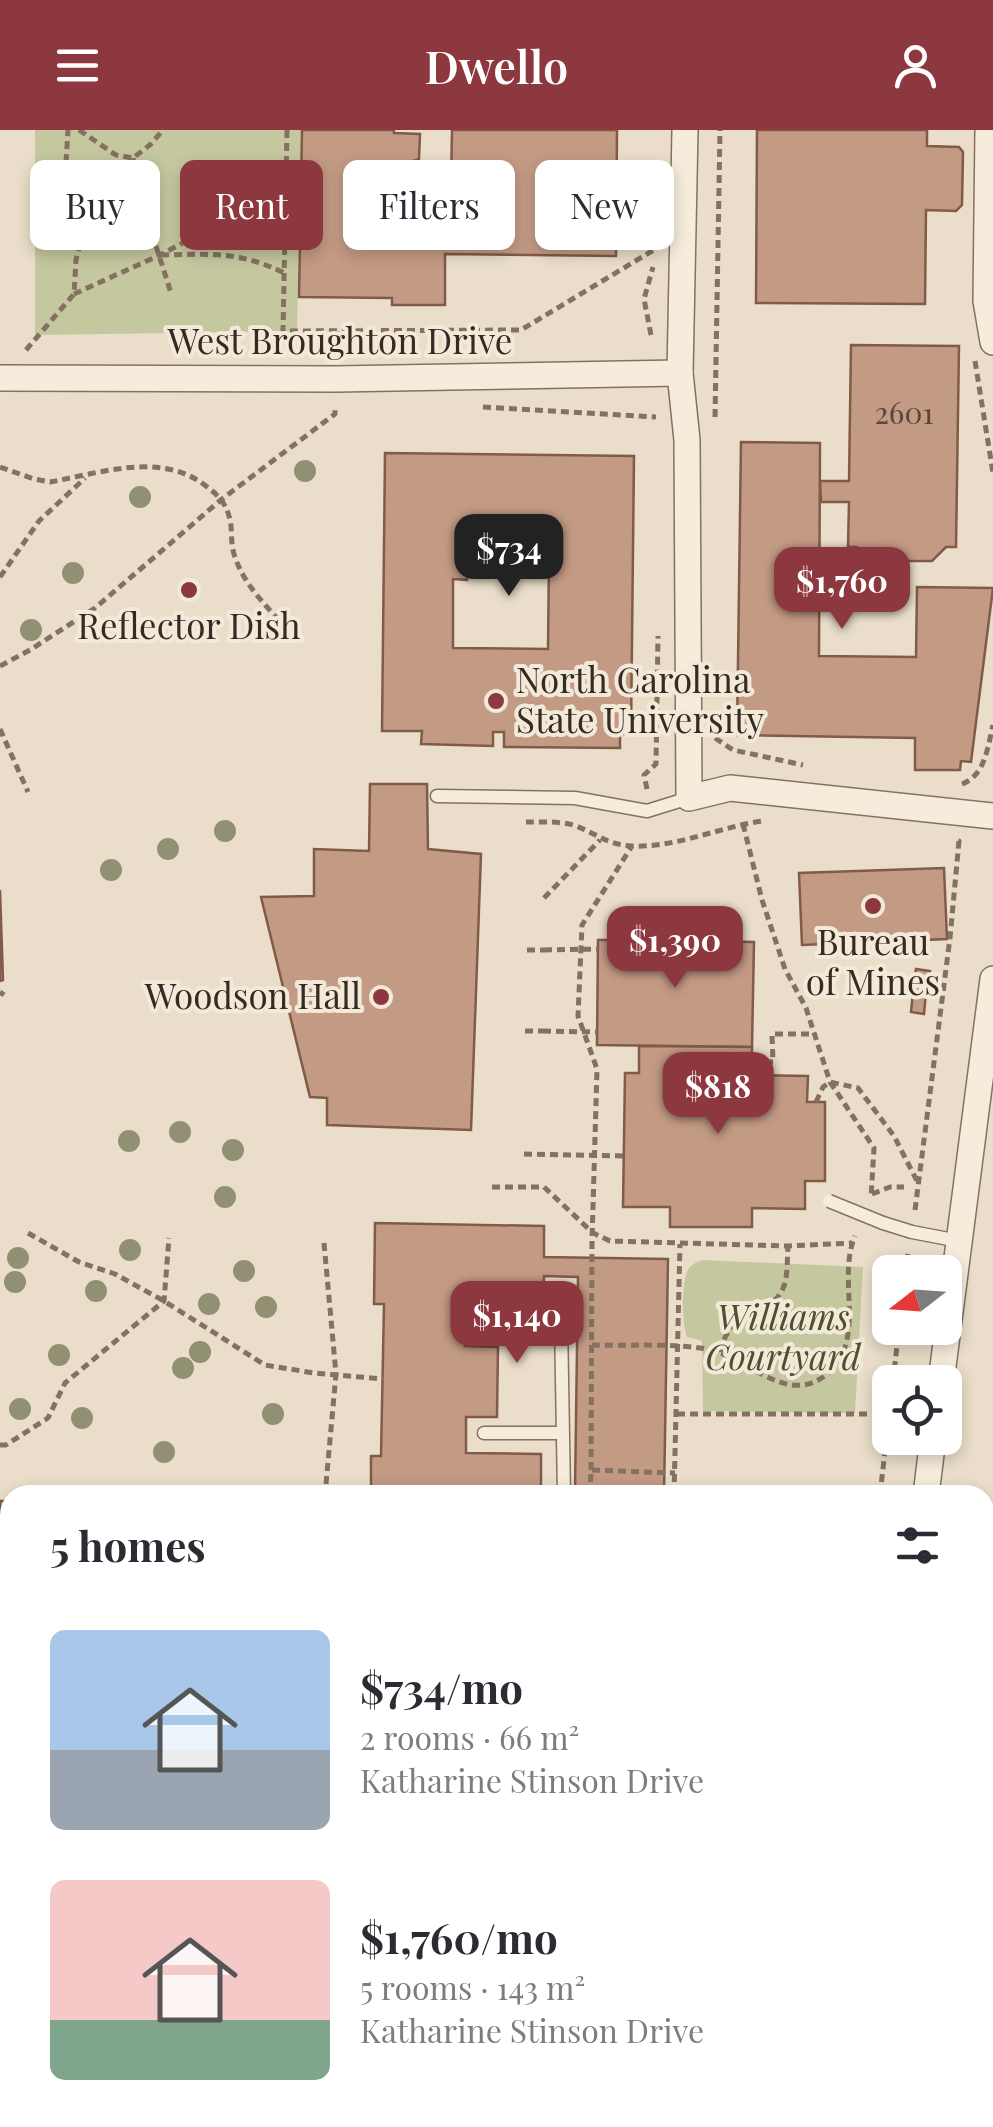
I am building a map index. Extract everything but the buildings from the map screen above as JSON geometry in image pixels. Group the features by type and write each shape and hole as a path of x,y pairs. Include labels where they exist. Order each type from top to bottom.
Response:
{"street":[{"path":"686,130 680,372 687,440 689,798 730,788 993,816"},
{"path":"988,130 986,301 993,342"},
{"name":"West Broughton Drive","path":"0,378 336,379 680,372"},
{"path":"943,1365 993,979"},
{"path":"927,1485 932,1455"}],"lane":[{"path":"438,796 575,798 647,811 689,798"},
{"path":"829,1201 882,1223 960,1241"},
{"path":"466,1322 561,1322 564,1485"},
{"path":"484,1433 562,1433"}],"path":[{"path":"68,130 68,179 81,240 74,294"},
{"path":"79,130 116,154 133,158"},
{"path":"133,158 163,130"},
{"path":"286,160 287,130"},
{"path":"133,158 139,193 171,294"},
{"path":"20,355 74,294 180,244"},
{"path":"285,250 283,331 521,330 655,250"},
{"path":"160,255 223,254 262,262 284,274"},
{"path":"336,359 337,330"},
{"path":"0,666 95,608 222,499 335,414 336,399"},
{"path":"0,467 50,482 153,465 202,482 222,499 230,518 233,552 247,585 276,617"},
{"path":"0,577 39,521 88,476"},
{"path":"954,786 973,780 984,760 993,725"},
{"path":"0,729 28,792"},
{"path":"716,740 733,750 819,769"},
{"path":"522,822 572,825 600,840 632,846 772,820"},
{"path":"742,824 762,900 786,969 806,1008 830,1082 874,1148 872,1194 866,1210"},
{"path":"914,1215 959,841 948,839"},
{"path":"544,898 600,840"},
{"path":"590,1485 597,1069 578,1016 582,925 632,846"},
{"path":"527,950 598,949"},
{"path":"524,1031 597,1032"},
{"path":"752,1062 772,1062 772,1034 813,1034"},
{"path":"816,1102 822,1087 830,1082 858,1088 894,1136 918,1184"},
{"path":"524,1154 624,1156"},
{"path":"492,1187 544,1186 593,1233 610,1241 788,1246 852,1243"},
{"path":"872,1194 904,1187"},
{"path":"592,1345 710,1349 786,1384 803,1386 826,1375 839,1361 848,1336 849,1273 852,1243 859,1226"},
{"path":"28,1233 79,1262 115,1274 164,1301 265,1365 382,1378"},
{"path":"0,1446 48,1418 65,1383 164,1301 169,1238"},
{"path":"324,1243 336,1374 325,1485"},
{"path":"674,1485 680,1244"},
{"path":"720,1352 726,1332 736,1322 763,1308 784,1288 788,1246"},
{"path":"676,1414 872,1410"},
{"path":"881,1485 885,1455"},
{"path":"590,1470 675,1472"}],"green space":[{"path":"35,130 301,130 300,160 180,160 180,250 299,250 297,331 35,335 35,250 160,250 160,160 35,160"},
{"name":"Williams Courtyard","path":"702,1260 863,1267 855,1413 703,1411 702,1341 687,1337 683,1304 688,1270"}],"place":[{"name":"Reflector Dish","path":"189,590"},
{"name":"North Carolina State University","path":"496,701"},
{"name":"Bureau of Mines","path":"873,906"},
{"name":"Woodson Hall","path":"381,997"}]}
